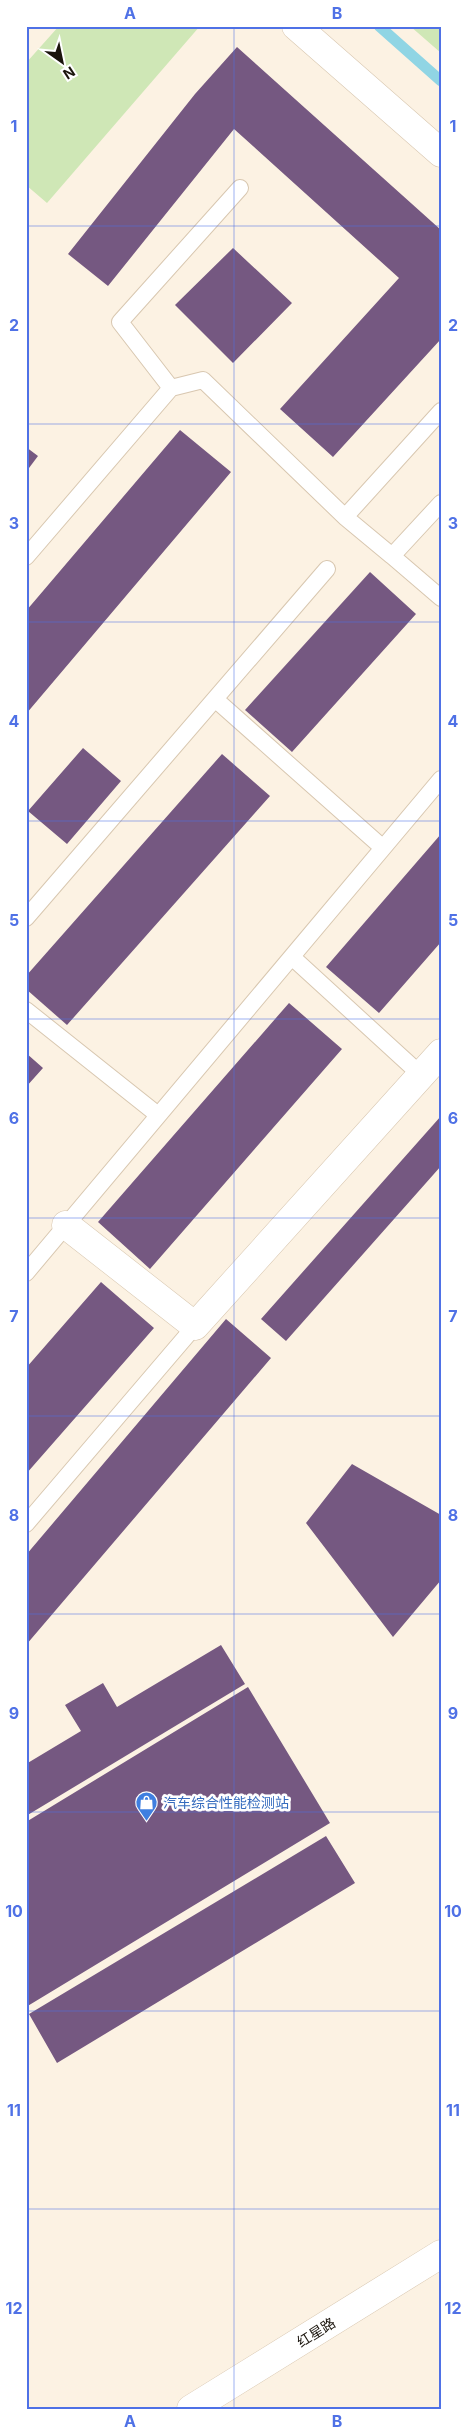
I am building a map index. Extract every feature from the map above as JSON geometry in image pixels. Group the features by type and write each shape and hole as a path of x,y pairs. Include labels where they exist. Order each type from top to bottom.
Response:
{"main road":[{"path":"296,26 441,154"},
{"path":"66,1225 195,1326 441,1053"},
{"name":"红星路","path":"191,2409 441,2254"}],"lane":[{"path":"171,388 120,322 240,188"},
{"path":"26,557 171,388 203,380 345,517 441,598"},
{"path":"345,517 441,411"},
{"path":"392,556 441,503"},
{"path":"26,918 327,569"},
{"path":"215,699 383,848"},
{"path":"26,1273 441,779"},
{"path":"292,956 421,1075"},
{"path":"26,1010 158,1115"},
{"path":"26,1524 195,1326"}],"green space":[{"path":"59,26 200,26 47,203 26,185 26,63"},
{"path":"410,26 441,26 441,53"}],"building":[{"path":"237,47 441,230 441,339 333,457 280,409 399,278 234,129 108,286 68,254 195,94"},
{"path":"233,248 292,303 233,363 175,305"},
{"path":"180,430 231,472 26,714 26,611"},
{"path":"26,447 38,456 26,472"},
{"path":"370,572 416,614 292,752 245,710"},
{"path":"83,748 121,781 67,844 28,811"},
{"path":"222,754 270,796 67,1025 26,989 26,976"},
{"path":"441,834 441,942 379,1013 326,967"},
{"path":"289,1003 342,1049 150,1269 98,1222"},
{"path":"26,1053 43,1068 26,1087"},
{"path":"441,1116 441,1166 286,1341 261,1319"},
{"path":"101,1282 154,1328 26,1474 26,1368"},
{"path":"226,1319 271,1358 26,1645 26,1555"},
{"path":"352,1464 441,1515 441,1580 393,1637 306,1523"},
{"path":"221,1645 245,1684 26,1816 26,1764 81,1731 65,1705 103,1683 117,1707"},
{"path":"248,1687 330,1823 26,2007 26,1822"},
{"path":"326,1836 355,1883 57,2063 29,2014"}],"waterway":[{"path":"379,26 441,81"}],"place":[{"name":"汽车综合性能检测站","path":"147,1821"}]}
